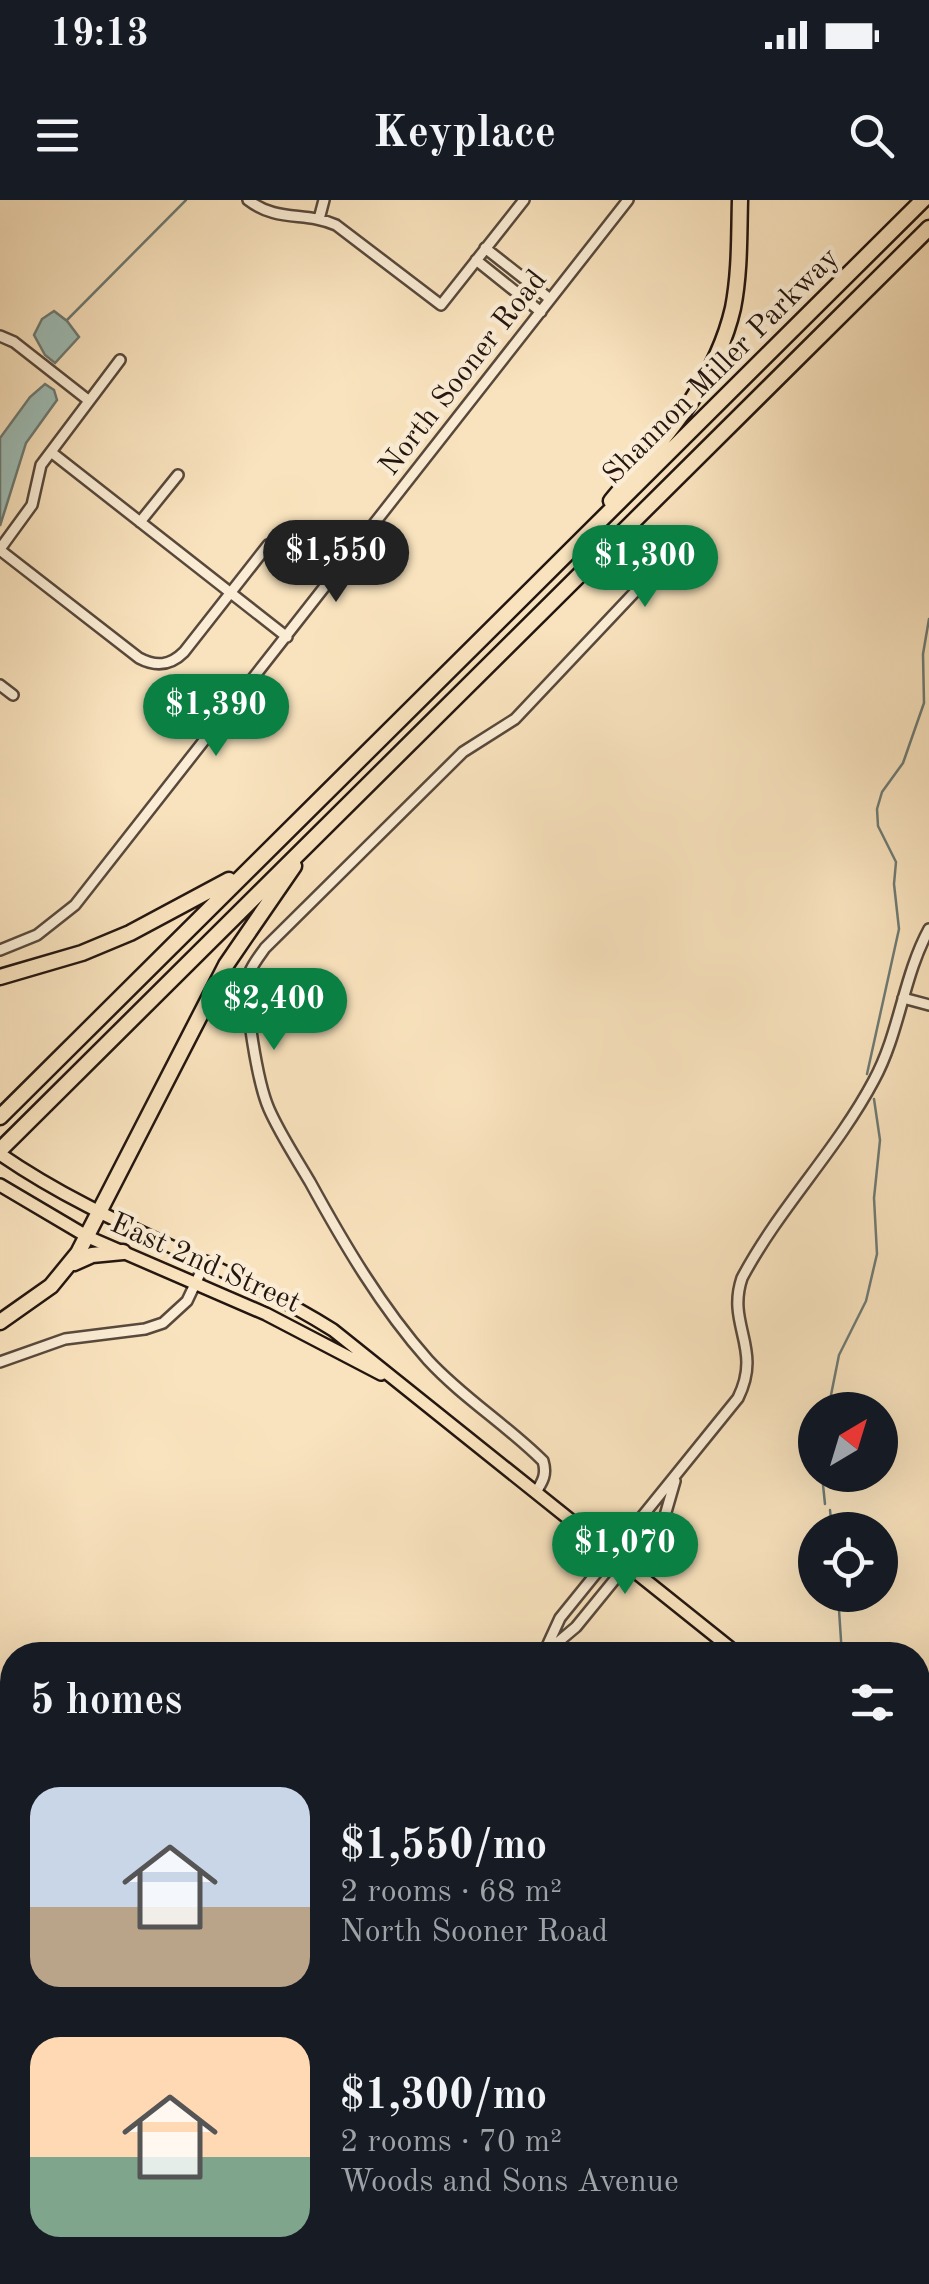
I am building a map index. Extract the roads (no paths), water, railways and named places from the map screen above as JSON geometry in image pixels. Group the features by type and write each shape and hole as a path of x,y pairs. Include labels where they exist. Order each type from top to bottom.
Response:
{"highway":[{"path":"556,567 682,416 713,366 734,304 740,200"},
{"name":"Shannon Miller Parkway","path":"0,1118 924,200"},
{"name":"Shannon Miller Parkway","path":"0,1152 929,228"},
{"path":"0,1322 36,1298 69,1266 88,1237 226,965 266,902 326,824"},
{"path":"0,976 82,953 130,933 247,870"},
{"path":"69,1266 92,1255 124,1252"}],"main road":[{"name":"East 2nd Street","path":"0,1152 26,1172 100,1214 268,1291 334,1330 724,1642"},
{"name":"East 2nd Street","path":"4,1188 88,1237 307,1334 394,1381"}],"street":[{"path":"248,200 270,214 319,219 336,225 441,305 524,200"},
{"path":"319,219 324,200"},
{"name":"North Sooner Road","path":"0,950 37,935 58,921 114,857 628,200"},
{"path":"485,248 550,300"},
{"path":"476,260 540,312"},
{"path":"508,286 517,273"},
{"path":"0,336 14,342 88,400"},
{"path":"120,360 39,469 30,510 0,549 139,658 165,664 181,656 268,545"},
{"path":"51,452 287,637"},
{"path":"140,522 178,475"},
{"path":"536,1492 544,1479 543,1461 453,1384 384,1304 268,1108 252,1039 249,974 265,948 463,752 515,719 666,559"},
{"path":"0,685 13,695"},
{"path":"549,1642 560,1618 745,1386 750,1361 736,1311 742,1278 868,1092 886,1056 909,973 929,929"},
{"path":"903,998 929,1005"},
{"path":"0,1362 65,1339 156,1327 187,1301 206,1261"},
{"path":"558,1642 576,1626 664,1518 675,1478"}],"water":[{"path":"54,311 79,337 55,363 45,355 34,335 42,319"},
{"path":"45,384 54,390 57,400 26,443 0,526 0,438 30,397"}],"waterway":[{"path":"67,320 186,200"},
{"path":"867,1074 899,929 896,862 878,826 877,809 882,792 903,763 924,703 923,654 929,619"},
{"path":"832,1392 839,1355 866,1301 877,1254 874,1198 880,1140 874,1099"},
{"path":"824,1492 825,1504"},
{"path":"839,1612 841,1642"}]}
